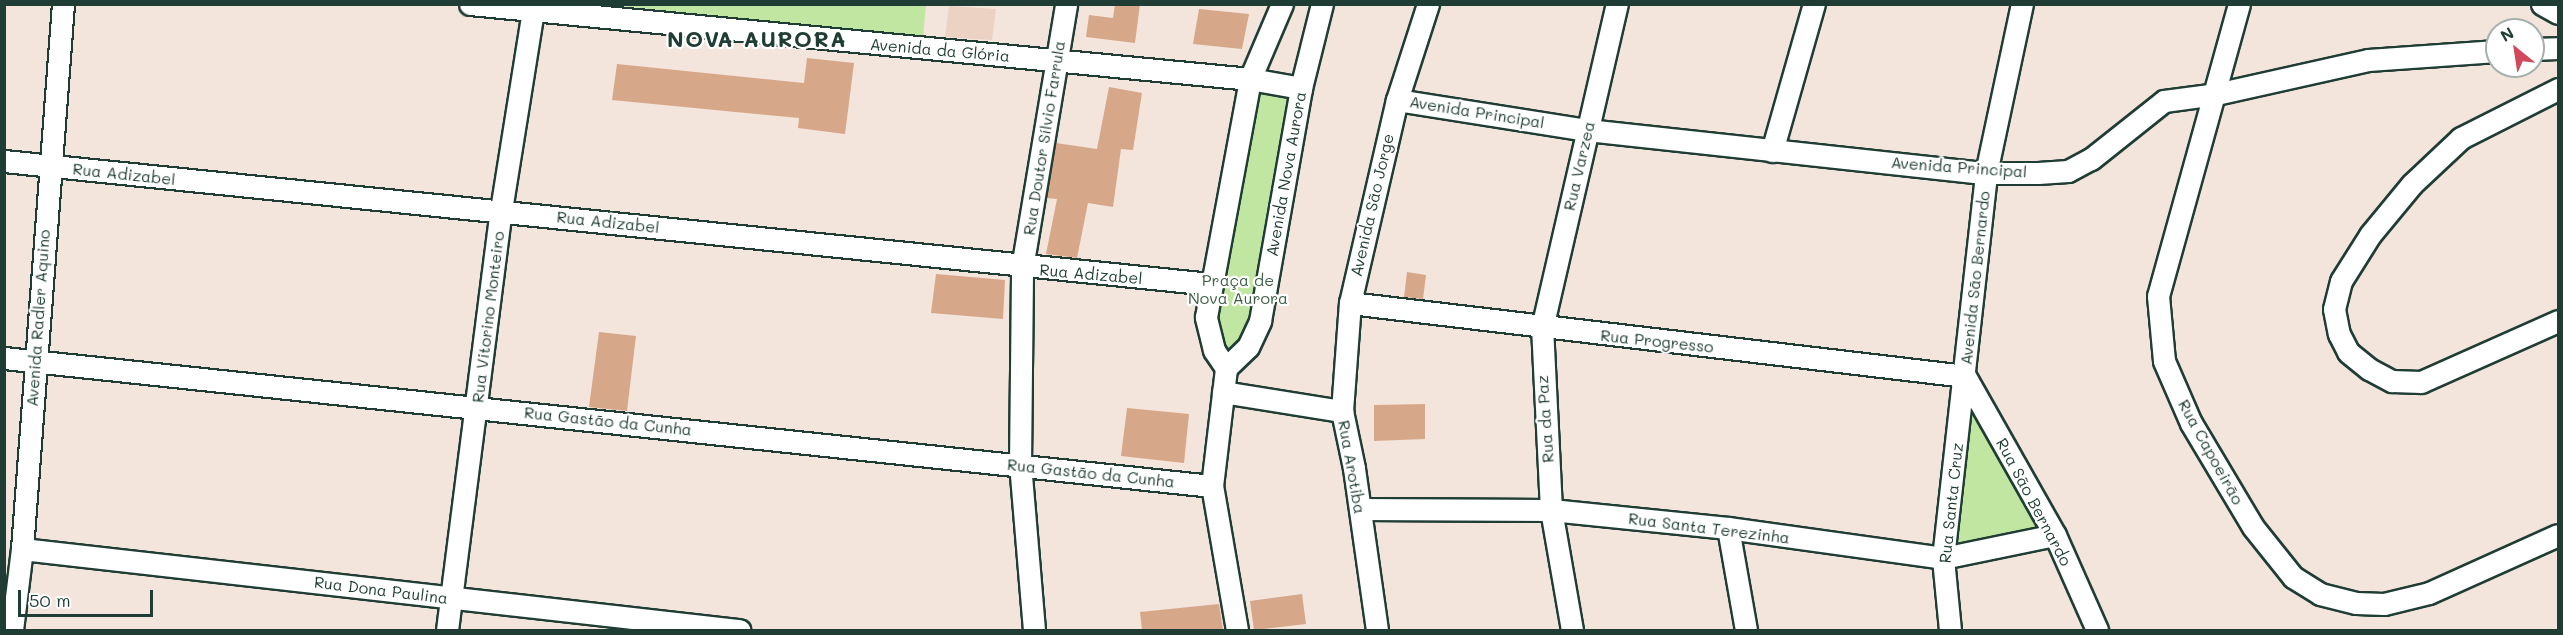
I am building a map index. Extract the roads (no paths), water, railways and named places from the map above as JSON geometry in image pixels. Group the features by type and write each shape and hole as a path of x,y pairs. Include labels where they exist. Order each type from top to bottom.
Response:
{"street":[{"name":"Avenida Radler Aquino","path":"12,630 22,549 48,166 63,4"},
{"name":"Avenida da Glória","path":"470,4 534,8 1250,79 1301,88"},
{"name":"Rua Doutor Sílvio Farrula","path":"1034,630 1020,465 1023,267 1066,4"},
{"path":"1237,630 1212,486 1226,368 1207,334 1210,284 1250,79 1282,4"},
{"name":"Avenida Nova Aurora","path":"1226,368 1248,346 1260,321 1301,88 1322,4"},
{"name":"Avenida São Jorge","path":"1350,303 1397,100 1428,4"},
{"name":"Rua Varzea","path":"1542,328 1617,4"},
{"path":"1772,151 1814,4"},
{"name":"Avenida São Bernardo","path":"1965,376 1986,173 2022,4"},
{"name":"Rua Capoeirão","path":"2239,4 2216,94 2158,296 2164,361 2191,423 2271,553 2293,577 2320,594 2356,603 2384,604 2429,593 2559,535"},
{"name":"Rua Vitorino Monteiro","path":"447,630 454,598 501,210 534,8"},
{"name":"Avenida Principal","path":"1397,100 1587,130 1772,151 1986,173 2068,171 2117,140 2164,101 2216,94 2368,60 2485,52"},
{"path":"2559,89 2461,138 2412,184 2370,235 2341,281 2334,309 2339,334 2348,352 2369,369 2392,381 2421,382 2559,321"},
{"name":"Rua Adizabel","path":"4,161 501,210 1023,267 1210,284"},
{"name":"Rua Progresso","path":"1350,303 1542,328 1965,376"},
{"name":"Rua Arotiba","path":"1350,303 1342,411 1360,509 1377,630"},
{"name":"Rua da Paz","path":"1542,328 1551,510 1572,630"},
{"name":"Rua Gastão da Cunha","path":"4,358 1212,486"},
{"name":"Rua São Bernardo","path":"1965,376 2055,535 2097,630"},
{"name":"Rua Santa Cruz","path":"1950,630 1943,558 1965,376"},
{"path":"1223,392 1342,411"},
{"name":"Rua Santa Terezinha","path":"1360,509 1551,510 1728,528 1943,558 2055,535"},
{"path":"1728,528 1746,630"},
{"name":"Rua Dona Paulina","path":"22,549 739,630"}],"district":[{"name":"NOVA AURORA","path":"757,39"}],"park label":[{"name":"Praça de Nova Aurora","path":"1238,289"}]}
